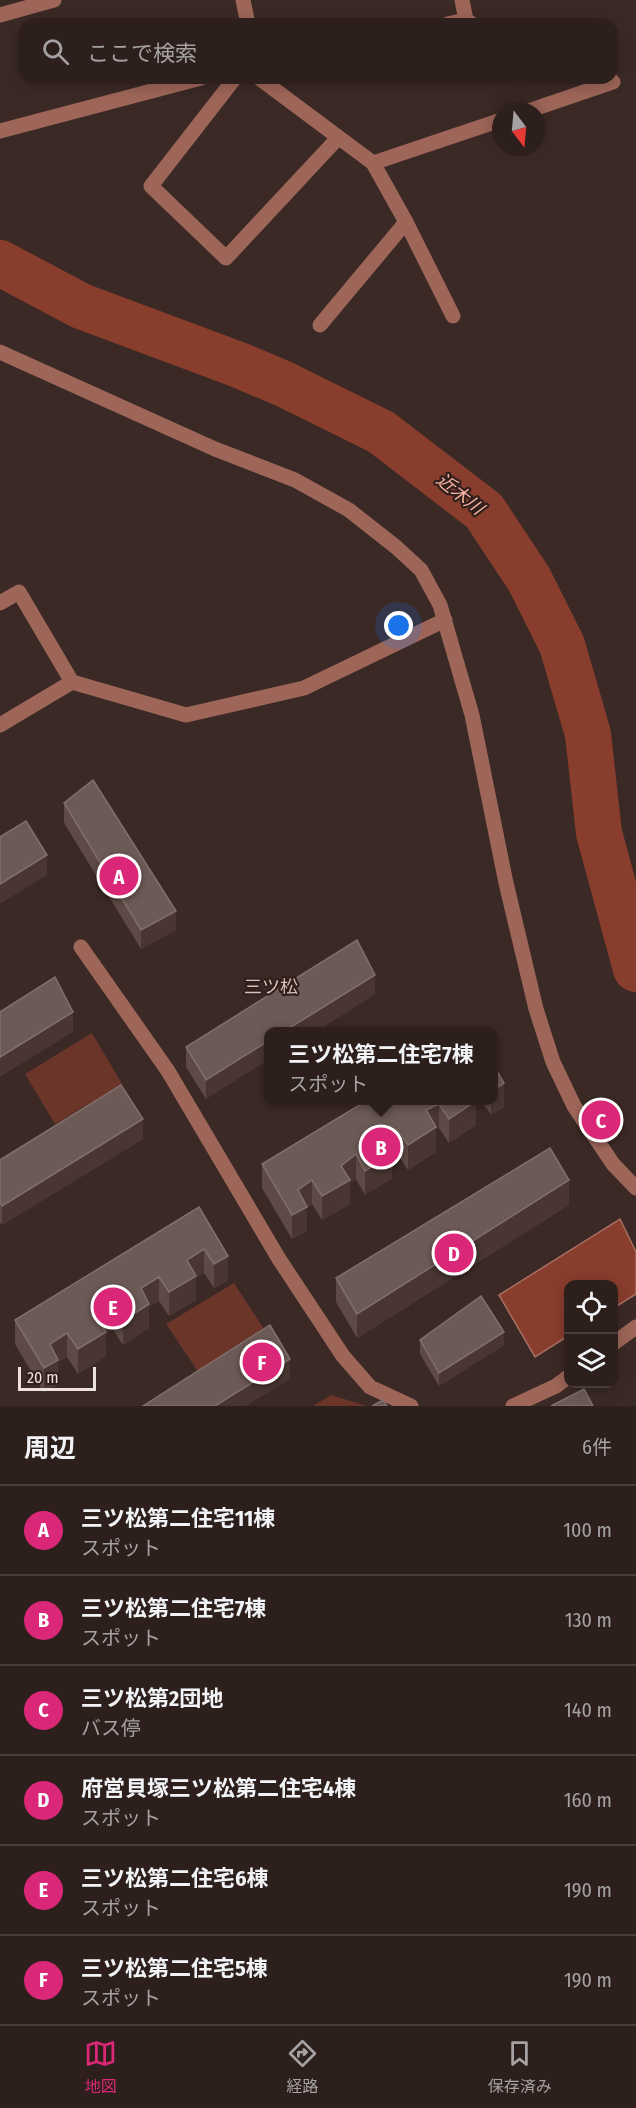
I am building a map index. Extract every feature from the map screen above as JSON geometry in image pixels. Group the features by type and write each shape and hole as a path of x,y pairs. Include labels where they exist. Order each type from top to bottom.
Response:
{"street":[{"path":"0,15 54,0"},
{"path":"243,0 247,18"},
{"path":"462,0 468,18"},
{"path":"0,131 178,84"},
{"path":"230,84 151,186 226,258 338,138"},
{"path":"267,84 372,164 406,222 453,316"},
{"path":"546,105 607,84"},
{"path":"372,164 492,123"},
{"path":"320,325 406,222"},
{"path":"0,352 215,449 295,480 349,510 422,570 440,605 472,715 506,883 536,1009 553,1062 574,1106 614,1164 636,1188"},
{"path":"0,603 19,592 72,682 186,715 304,688 445,620"},
{"path":"0,725 72,682"},
{"path":"81,947 168,1071 279,1259 343,1356 369,1387 411,1406"},
{"path":"618,1340 636,1327"},
{"path":"513,1406 564,1380"}],"shaded area":[{"path":"92,1033 122,1084 55,1124 25,1074"},
{"path":"620,1219 636,1252 636,1294 618,1305 618,1280 564,1280 564,1339 535,1357 499,1295"},
{"path":"234,1283 266,1332 199,1373 166,1324"},
{"path":"331,1395 367,1406 313,1406"}],"building":[{"path":"93,780 176,911 141,930 64,803"},
{"path":"26,821 47,855 0,884 0,837"},
{"path":"357,940 375,975 291,1027 264,1027 264,1044 206,1080 186,1047"},
{"path":"55,977 73,1012 0,1057 0,1012"},
{"path":"498,1073 504,1083 498,1087"},
{"path":"121,1085 143,1119 2,1206 0,1203 0,1160"},
{"path":"359,1105 437,1105 426,1110 436,1127 408,1145 397,1129 382,1137 392,1154 365,1171 356,1154 341,1166 350,1180 322,1196 312,1180 298,1190 307,1207 292,1215 262,1164"},
{"path":"440,1105 470,1105 449,1119"},
{"path":"550,1148 569,1180 357,1314 336,1278"},
{"path":"199,1207 228,1256 214,1264 204,1249 187,1260 196,1276 169,1292 159,1277 141,1288 149,1304 123,1321 113,1305 97,1316 106,1332 78,1349 67,1333 50,1344 58,1360 44,1368 15,1320"},
{"path":"481,1296 504,1332 439,1373 420,1340"},
{"path":"270,1325 290,1359 215,1406 143,1406"},
{"path":"584,1389 593,1406 551,1406"},
{"path":"383,1400 387,1406 372,1406"}],"waterway":[{"name":"近木川","path":"0,263 81,306 239,365 284,384 381,432 484,511 529,579 562,645 588,734 599,833 636,969"}],"place":[{"name":"三ツ松第二住宅11棟","path":"119,876"},
{"name":"三ツ松第2団地","path":"601,1120"},
{"name":"三ツ松第二住宅7棟","path":"381,1147"},
{"name":"府営貝塚三ツ松第二住宅4棟","path":"454,1253"},
{"name":"三ツ松第二住宅6棟","path":"113,1307"},
{"name":"三ツ松第二住宅5棟","path":"262,1362"}],"district":[{"name":"三ツ松","path":"271,987"}]}
